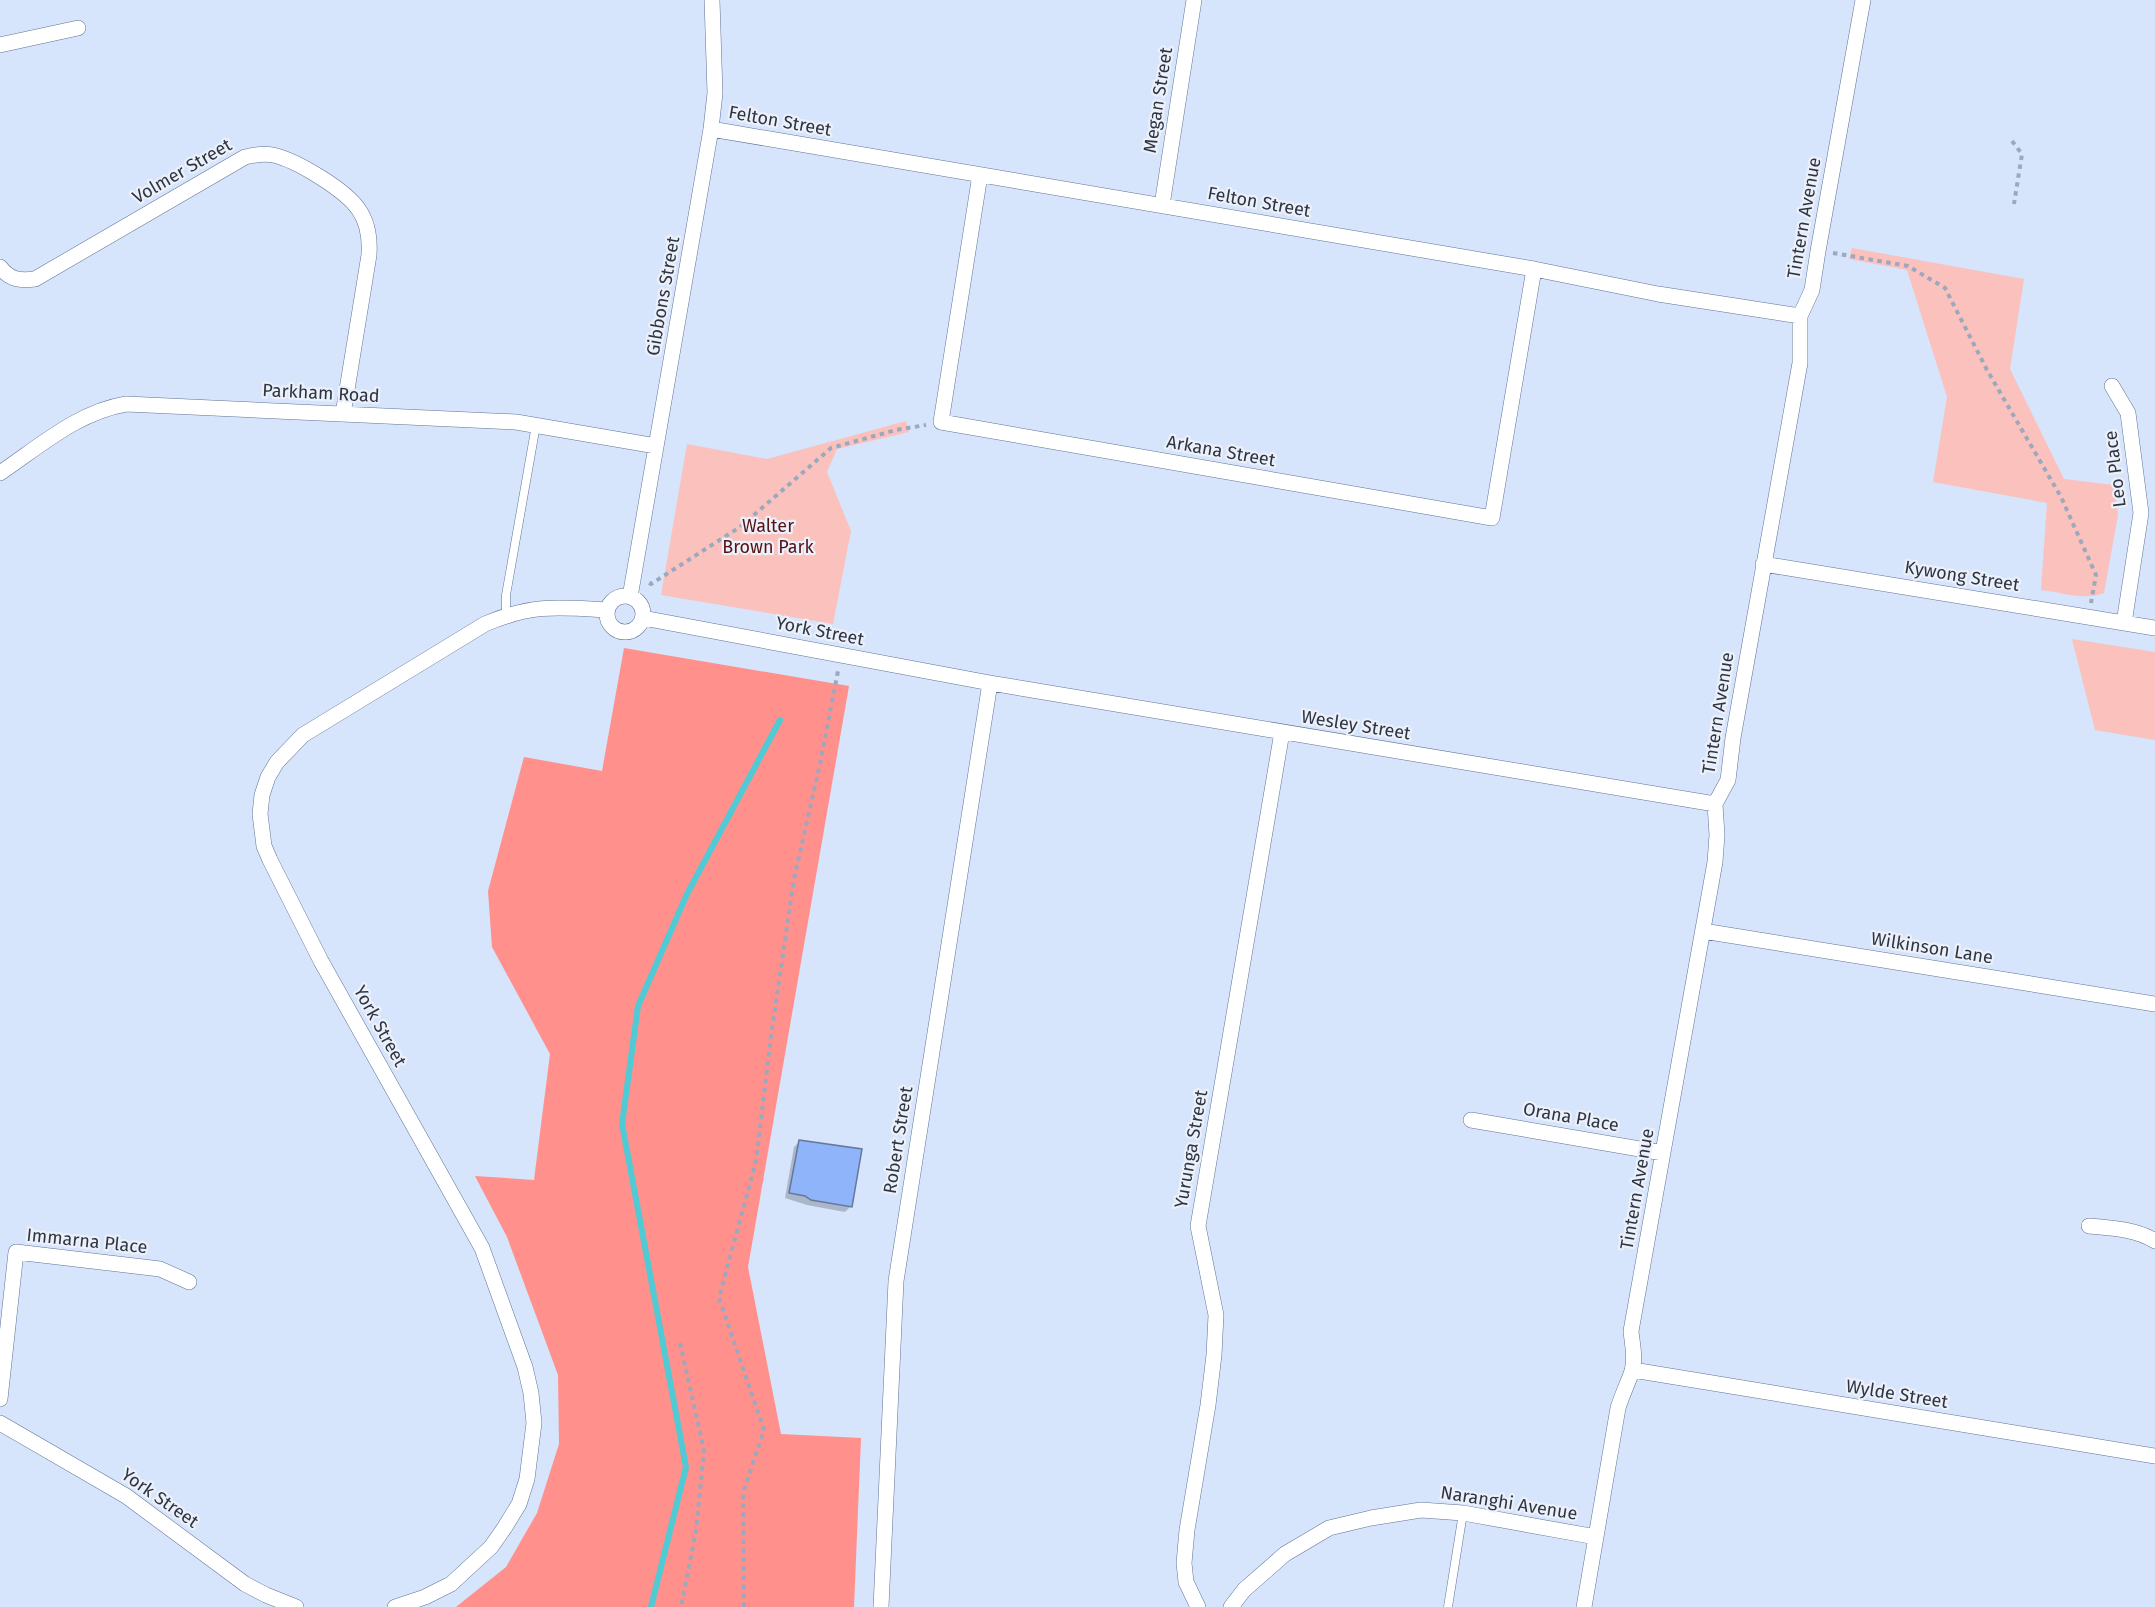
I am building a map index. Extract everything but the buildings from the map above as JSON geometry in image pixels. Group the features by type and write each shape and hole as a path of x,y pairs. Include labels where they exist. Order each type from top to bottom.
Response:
{"street":[{"name":"Gibbons Street","path":"630,597 711,129 715,93 711,0"},
{"name":"Megan Street","path":"1162,206 1194,0"},
{"name":"Tintern Avenue","path":"1584,1607 1618,1408 1623,1389 1633,1370 1634,1354 1631,1331 1717,847 1716,804 1728,780 1730,770 1733,738 1800,363 1800,316 1812,290 1863,0"},
{"path":"0,45 78,28"},
{"name":"Felton Street","path":"711,129 1534,269 1658,294 1800,316"},
{"name":"Volmer Street","path":"0,267 12,278 23,281 35,279 245,157 258,154 286,159 352,200 363,217 370,238 343,414"},
{"path":"941,422 980,175"},
{"name":"Arkana Street","path":"941,422 1492,518 1534,269"},
{"name":"Leo Place","path":"2112,386 2128,413 2141,513 2124,623"},
{"name":"Parkham Road","path":"0,473 81,418 118,405 143,404 536,424 657,446"},
{"name":"Kywong Street","path":"1763,564 2155,628"},
{"path":"618,597 630,597 641,605 643,618 637,628 620,632 610,626 607,621 607,610 609,604 618,597"},
{"name":"York Street","path":"395,1607 425,1597 451,1584 491,1548 505,1527 519,1504 527,1479 534,1423 531,1393 525,1367 482,1248 321,961 270,860 261,829 262,795 268,777 277,762 303,735 485,624 528,609 553,607 607,610"},
{"name":"York Street","path":"643,618 990,683"},
{"name":"Wesley Street","path":"990,683 1716,804"},
{"name":"Robert Street","path":"881,1607 896,1281 990,683"},
{"name":"Yurunga Street","path":"1198,1607 1186,1582 1184,1563 1187,1530 1208,1405 1216,1315 1198,1226 1282,732"},
{"name":"Wilkinson Lane","path":"1703,931 2155,1004"},
{"name":"Orana Place","path":"1471,1120 1663,1152"},
{"path":"2089,1226 2125,1230 2155,1241"},
{"name":"Immarna Place","path":"0,1398 16,1252 160,1269 189,1282"},
{"name":"Wylde Street","path":"1633,1370 2155,1455"},
{"name":"York Street","path":"0,1423 126,1496 245,1584 296,1607"},
{"name":"Naranghi Avenue","path":"1231,1607 1244,1590 1285,1554 1329,1528 1371,1518 1421,1510 1463,1513 1596,1537"}],"lane":[{"path":"506,615 506,595 536,424"},
{"path":"1448,1607 1463,1513"}],"path":[{"path":"2012,141 2022,154 2014,204"},
{"path":"1818,250 1908,266 1946,288 1987,370 2061,497 2096,575 2089,616"},
{"path":"634,580 651,584 740,527 831,448 896,430 941,422"},
{"path":"744,1607 743,1493 764,1430 719,1298 756,1161 771,1036 794,879 820,764 841,654"},
{"path":"680,1343 704,1450 696,1531 681,1607"}],"green space":[{"path":"1852,248 2024,279 2010,369 2064,479 2114,485 2118,515 2104,593 2081,596 2041,590 2047,503 1933,482 1947,397 1907,270 1849,259"},
{"name":"Walter Brown Park","path":"906,421 909,432 837,449 827,472 851,531 833,624 661,595 687,444 767,459"},
{"path":"2072,639 2155,652 2155,740 2095,730"}],"shaded area":[{"path":"624,648 849,686 748,1267 781,1434 861,1438 854,1607 456,1607 506,1567 537,1513 559,1444 558,1375 507,1237 475,1176 534,1180 550,1054 492,947 488,891 524,757 602,771"}],"waterway":[{"path":"651,1607 686,1467 622,1124 638,1006 687,894 780,720"}]}
